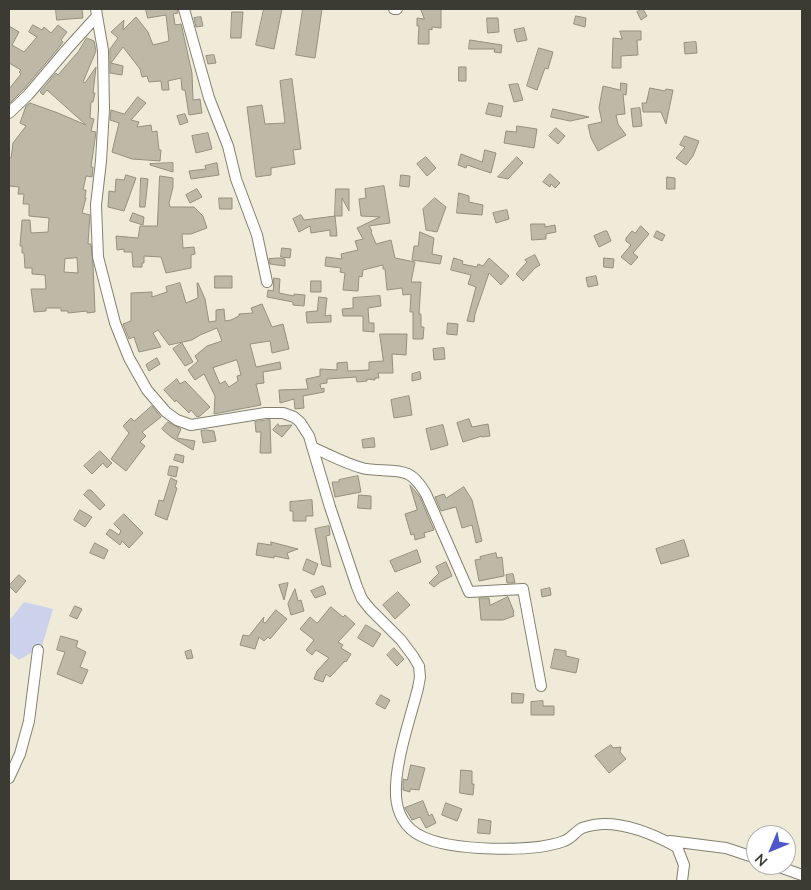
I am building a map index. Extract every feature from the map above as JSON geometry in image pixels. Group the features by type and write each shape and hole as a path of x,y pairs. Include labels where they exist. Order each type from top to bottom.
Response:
{"street":[{"path":"184,9 210,98 228,146 236,179 257,235 267,282"},
{"path":"9,113 28,95 97,12"},
{"path":"97,12 104,50 104,110 96,205 98,257 115,323 129,358 146,390 166,412 177,420 191,425 207,424 283,412 300,422 309,436 351,571 362,599 401,640 419,666 418,688 398,766 396,796 398,812 405,822 421,836 473,848 517,848 550,844 564,841 582,828 604,824 630,827 677,847 684,865 682,881"},
{"path":"312,447 362,468 378,471 401,471 410,475 426,494 469,592 523,589 541,686"},
{"path":"9,778 20,754 29,722 38,650"},
{"path":"664,840 726,848 746,855"}],"shaded area":[{"path":"24,602 53,609 42,646 19,660 9,652 9,621"}],"building":[{"path":"56,9 82,9 83,18 57,20"},
{"path":"146,9 177,9 178,13 173,14 175,25 181,24 182,28 192,73 193,100 200,99 202,113 189,115 185,90 182,90 181,78 168,81 169,90 162,90 161,81 149,82 147,76 142,77 140,69 123,47 111,63 123,66 122,75 110,73 110,49 118,38 111,32 124,20 123,30 136,17 148,32 153,45 169,41 166,15 148,18"},
{"path":"264,9 282,9 274,49 256,45"},
{"path":"303,9 322,9 315,58 296,55"},
{"path":"421,9 441,9 441,28 432,27 432,30 429,29 429,44 418,44 419,26 417,26 417,18 424,19"},
{"path":"643,9 647,16 641,20 637,12"},
{"path":"232,12 243,12 241,38 231,38"},
{"path":"576,16 586,18 585,27 574,24"},
{"path":"201,17 203,26 196,27 194,18"},
{"path":"487,18 498,18 499,32 488,33"},
{"path":"33,25 42,30 44,27 51,33 58,25 67,32 57,50 9,104 9,89 21,74 19,72 21,70 9,63 9,26 19,32 12,45 24,52 37,37 29,32"},
{"path":"524,28 527,40 517,42 514,30"},
{"path":"620,31 641,31 641,40 637,40 638,55 621,56 621,68 612,68 613,38 622,39"},
{"path":"87,38 94,41 96,51 83,82 85,83 96,67 93,93 95,93 93,102 91,102 90,118 94,119 91,131 96,132 91,167 93,167 92,177 86,176 83,190 86,190 86,198 82,213 90,215 88,244 91,244 95,312 68,313 68,311 61,311 61,308 46,308 46,311 34,312 31,289 46,289 45,275 32,274 32,268 25,268 24,253 22,253 22,246 20,246 22,220 30,220 31,233 48,232 49,218 29,216 29,204 23,204 24,194 18,194 19,187 9,186 9,158 11,158 13,143 26,126 20,123 26,106 30,103 86,125 47,90 43,95 40,92 78,52","holes":["77,258 78,273 64,272 65,259"]},
{"path":"470,40 502,45 501,53 494,52 495,49 469,49"},
{"path":"696,42 697,53 685,54 684,43"},
{"path":"539,48 553,52 548,69 545,68 537,90 527,86"},
{"path":"214,55 216,63 208,64 206,56"},
{"path":"459,67 466,67 466,81 459,81"},
{"path":"292,79 301,149 293,150 295,164 271,168 271,175 256,177 247,107 262,105 265,124 285,123 280,81"},
{"path":"621,83 627,84 626,95 623,94 625,114 616,115 618,124 626,135 598,151 591,138 588,125 602,122 599,108 603,86 620,90"},
{"path":"518,84 523,100 514,102 509,85"},
{"path":"650,88 665,91 666,89 673,90 666,124 661,112 643,112 642,103 646,103"},
{"path":"138,97 146,103 131,120 139,122 137,127 151,125 152,132 157,131 159,150 161,150 160,161 132,159 112,152 119,123 110,120 111,110 124,114"},
{"path":"489,103 503,106 501,117 486,114"},
{"path":"640,108 642,126 633,127 631,109"},
{"path":"553,109 589,117 570,121 551,117"},
{"path":"185,114 188,122 180,125 177,116"},
{"path":"517,126 537,129 534,148 504,143 506,131 516,132"},
{"path":"556,128 565,136 558,144 549,136"},
{"path":"208,133 212,149 196,153 192,136"},
{"path":"685,136 699,141 693,156 686,165 676,158 685,147 680,145"},
{"path":"485,150 496,153 491,173 467,165 466,168 458,165 461,154 482,162"},
{"path":"426,157 436,168 427,176 417,164"},
{"path":"517,157 523,163 508,179 498,177"},
{"path":"173,163 173,172 150,165 150,164"},
{"path":"217,163 219,175 191,179 189,171 206,169 205,166"},
{"path":"550,174 560,183 555,188 551,184 550,187 543,182"},
{"path":"126,175 136,178 124,211 108,207 109,191 115,192 116,179 124,180"},
{"path":"401,175 410,176 409,187 400,186"},
{"path":"160,176 173,178 170,207 194,207 203,216 207,228 191,234 182,234 183,248 194,247 195,254 191,255 191,268 166,273 161,257 144,256 142,267 133,267 132,252 124,252 124,249 117,250 116,236 138,238 140,226 157,226"},
{"path":"667,177 675,178 675,189 667,189"},
{"path":"141,178 148,179 145,207 140,207"},
{"path":"384,186 390,223 369,226 376,244 391,240 395,258 415,262 411,282 421,282 419,314 421,314 421,327 424,327 423,339 413,339 413,312 410,312 411,294 403,295 402,288 387,290 383,265 363,270 362,277 359,276 358,291 343,290 345,273 340,272 341,268 325,266 326,257 342,259 341,254 358,250 355,241 363,239 357,228 380,217 361,216 359,199 366,198 365,189"},
{"path":"197,189 202,197 190,203 186,195"},
{"path":"336,189 349,189 349,211 342,198 342,216 335,216"},
{"path":"459,193 469,196 469,202 483,205 482,215 457,213"},
{"path":"219,198 232,198 232,209 220,209"},
{"path":"435,198 446,207 437,232 426,230 423,209"},
{"path":"507,210 509,219 496,223 493,213"},
{"path":"133,213 144,217 143,225 130,221"},
{"path":"301,215 304,220 335,216 337,236 330,236 330,230 311,233 310,226 299,232 293,219"},
{"path":"531,224 545,224 545,227 555,225 556,232 546,234 546,239 532,240"},
{"path":"641,226 649,234 633,253 638,257 631,265 621,257 631,245 626,241 626,238 632,231 635,233"},
{"path":"607,231 611,241 599,247 594,236"},
{"path":"657,231 665,235 662,241 654,237"},
{"path":"420,232 434,238 432,254 442,256 440,264 412,260 414,246 418,246"},
{"path":"282,248 291,249 290,258 281,257"},
{"path":"535,255 540,265 523,281 516,274 527,262 525,260"},
{"path":"454,258 463,261 462,264 477,267 478,264 483,266 489,258 509,276 501,285 489,273 474,322 467,321 476,287 468,284 471,275 451,270"},
{"path":"604,258 614,259 613,268 604,267"},
{"path":"269,259 285,259 285,266 270,264"},
{"path":"215,276 232,276 232,288 215,288"},
{"path":"596,276 598,285 588,287 586,278"},
{"path":"274,278 280,279 279,293 294,296 294,294 305,295 304,306 293,305 293,302 267,297 268,290 273,291"},
{"path":"311,281 321,281 321,292 311,292"},
{"path":"180,283 186,303 198,298 198,283 205,299 209,322 216,321 216,310 224,309 225,321 239,316 239,314 253,313 251,308 262,304 272,327 283,324 289,349 272,353 270,341 250,344 256,367 280,362 281,369 263,372 264,383 256,384 261,405 214,414 215,396 204,374 195,380 188,370 198,361 195,356 207,346 222,341 217,328 192,340 169,345 158,330 153,333 161,347 139,352 134,337 129,339 123,324 131,321 131,293 152,292 152,297 167,292 166,287","holes":["237,360 241,375 237,376 238,381 229,387 225,381 220,384 213,368"]},
{"path":"380,296 381,306 368,308 369,323 374,323 374,332 363,331 363,316 343,316 342,309 353,308 353,298"},
{"path":"319,297 327,298 325,316 331,315 331,322 307,323 306,312 317,311"},
{"path":"448,323 458,324 457,335 447,334"},
{"path":"380,334 407,334 406,355 392,354 393,373 378,373 379,378 375,378 375,380 367,379 367,381 357,382 356,377 327,379 327,383 320,384 321,389 324,388 324,392 303,396 304,408 295,409 294,399 280,403 279,390 308,389 306,379 320,376 320,369 337,370 337,363 347,362 348,371 369,370 369,362 383,361"},
{"path":"182,343 193,362 185,366 173,349"},
{"path":"444,348 445,359 434,360 433,349"},
{"path":"157,358 160,364 149,371 146,365"},
{"path":"420,372 421,379 412,381 412,374"},
{"path":"177,379 180,384 185,381 210,407 200,416 197,417 191,410 189,413 164,390"},
{"path":"409,396 412,415 394,418 391,400"},
{"path":"152,406 161,417 142,432 146,436 140,442 145,446 126,471 111,459 129,433 123,426 131,418 134,421"},
{"path":"469,419 472,427 488,424 490,436 482,436 463,442 457,423"},
{"path":"270,420 271,453 260,453 261,432 256,432 255,422"},
{"path":"168,422 181,429 177,438 195,441 193,450 171,437 162,429"},
{"path":"278,424 279,426 292,425 282,437 273,430"},
{"path":"443,425 448,445 431,450 426,429"},
{"path":"201,431 214,431 216,441 203,443"},
{"path":"374,438 375,447 363,448 362,440"},
{"path":"100,451 112,463 107,468 103,463 92,474 84,466"},
{"path":"176,454 184,456 183,463 174,460"},
{"path":"170,466 178,467 176,477 168,475"},
{"path":"358,476 361,492 335,497 332,482 339,482 339,480"},
{"path":"171,478 177,481 175,487 177,488 167,520 155,515 159,500 163,501"},
{"path":"410,485 420,497 434,530 424,533 425,537 415,540 414,534 411,535 405,514 417,510"},
{"path":"464,487 472,500 482,541 476,543 472,525 462,528 456,507 441,511 435,497 444,494 446,498"},
{"path":"88,490 91,490 105,505 100,510 84,495"},
{"path":"359,495 371,496 371,509 358,508"},
{"path":"312,500 313,516 306,516 306,521 293,521 293,511 290,511 290,502"},
{"path":"80,510 92,517 85,527 74,520"},
{"path":"124,514 143,533 129,548 122,541 120,545 106,534 110,529 119,535 121,531 114,524"},
{"path":"329,526 330,535 326,536 331,567 322,565 315,529"},
{"path":"684,540 689,556 661,564 656,549"},
{"path":"271,542 298,549 287,553 289,559 256,555 258,543 271,545"},
{"path":"95,543 108,550 104,559 90,553"},
{"path":"417,550 421,562 395,572 390,561"},
{"path":"496,553 497,558 502,557 504,576 479,581 475,560"},
{"path":"307,559 318,564 314,575 303,570"},
{"path":"446,562 452,576 434,587 429,583 439,573 436,567"},
{"path":"513,574 515,583 507,583 506,575"},
{"path":"19,575 26,581 16,593 9,586"},
{"path":"288,583 284,600 279,585"},
{"path":"323,586 326,594 315,598 311,591"},
{"path":"550,588 551,595 542,597 541,590"},
{"path":"295,589 298,601 301,600 304,611 291,615 288,604"},
{"path":"398,592 410,605 395,619 383,605"},
{"path":"508,597 514,616 503,620 481,620 479,598 489,598 490,605"},
{"path":"75,606 82,609 77,619 70,616"},
{"path":"331,607 343,617 345,615 355,624 338,642 343,645 341,648 351,654 346,662 330,677 326,674 323,682 314,679 317,671 329,658 316,650 312,655 306,650 314,640 300,629 310,617 317,623"},
{"path":"276,610 287,619 270,639 268,637 264,641 259,637 255,649 240,645 243,635 249,636 264,617 263,622 265,623"},
{"path":"366,625 381,634 373,647 358,638"},
{"path":"61,636 78,641 76,647 86,652 80,667 88,670 82,684 57,674 65,652 57,650"},
{"path":"394,648 404,659 397,666 387,655"},
{"path":"555,649 566,651 566,656 579,659 576,673 551,668"},
{"path":"191,650 193,658 187,659 185,652"},
{"path":"512,693 524,694 523,703 512,703"},
{"path":"381,695 390,700 385,709 376,704"},
{"path":"543,701 543,706 554,706 554,715 531,715 531,702"},
{"path":"611,745 613,748 621,747 620,752 626,759 609,773 595,756"},
{"path":"411,765 425,768 419,790 410,789 410,792 403,790 403,779 407,780"},
{"path":"461,770 472,771 473,795 460,793"},
{"path":"423,801 429,816 432,814 436,823 426,828 420,817 412,820 405,808"},
{"path":"446,803 462,809 457,821 442,815"},
{"path":"479,819 491,821 490,834 478,833"}]}
